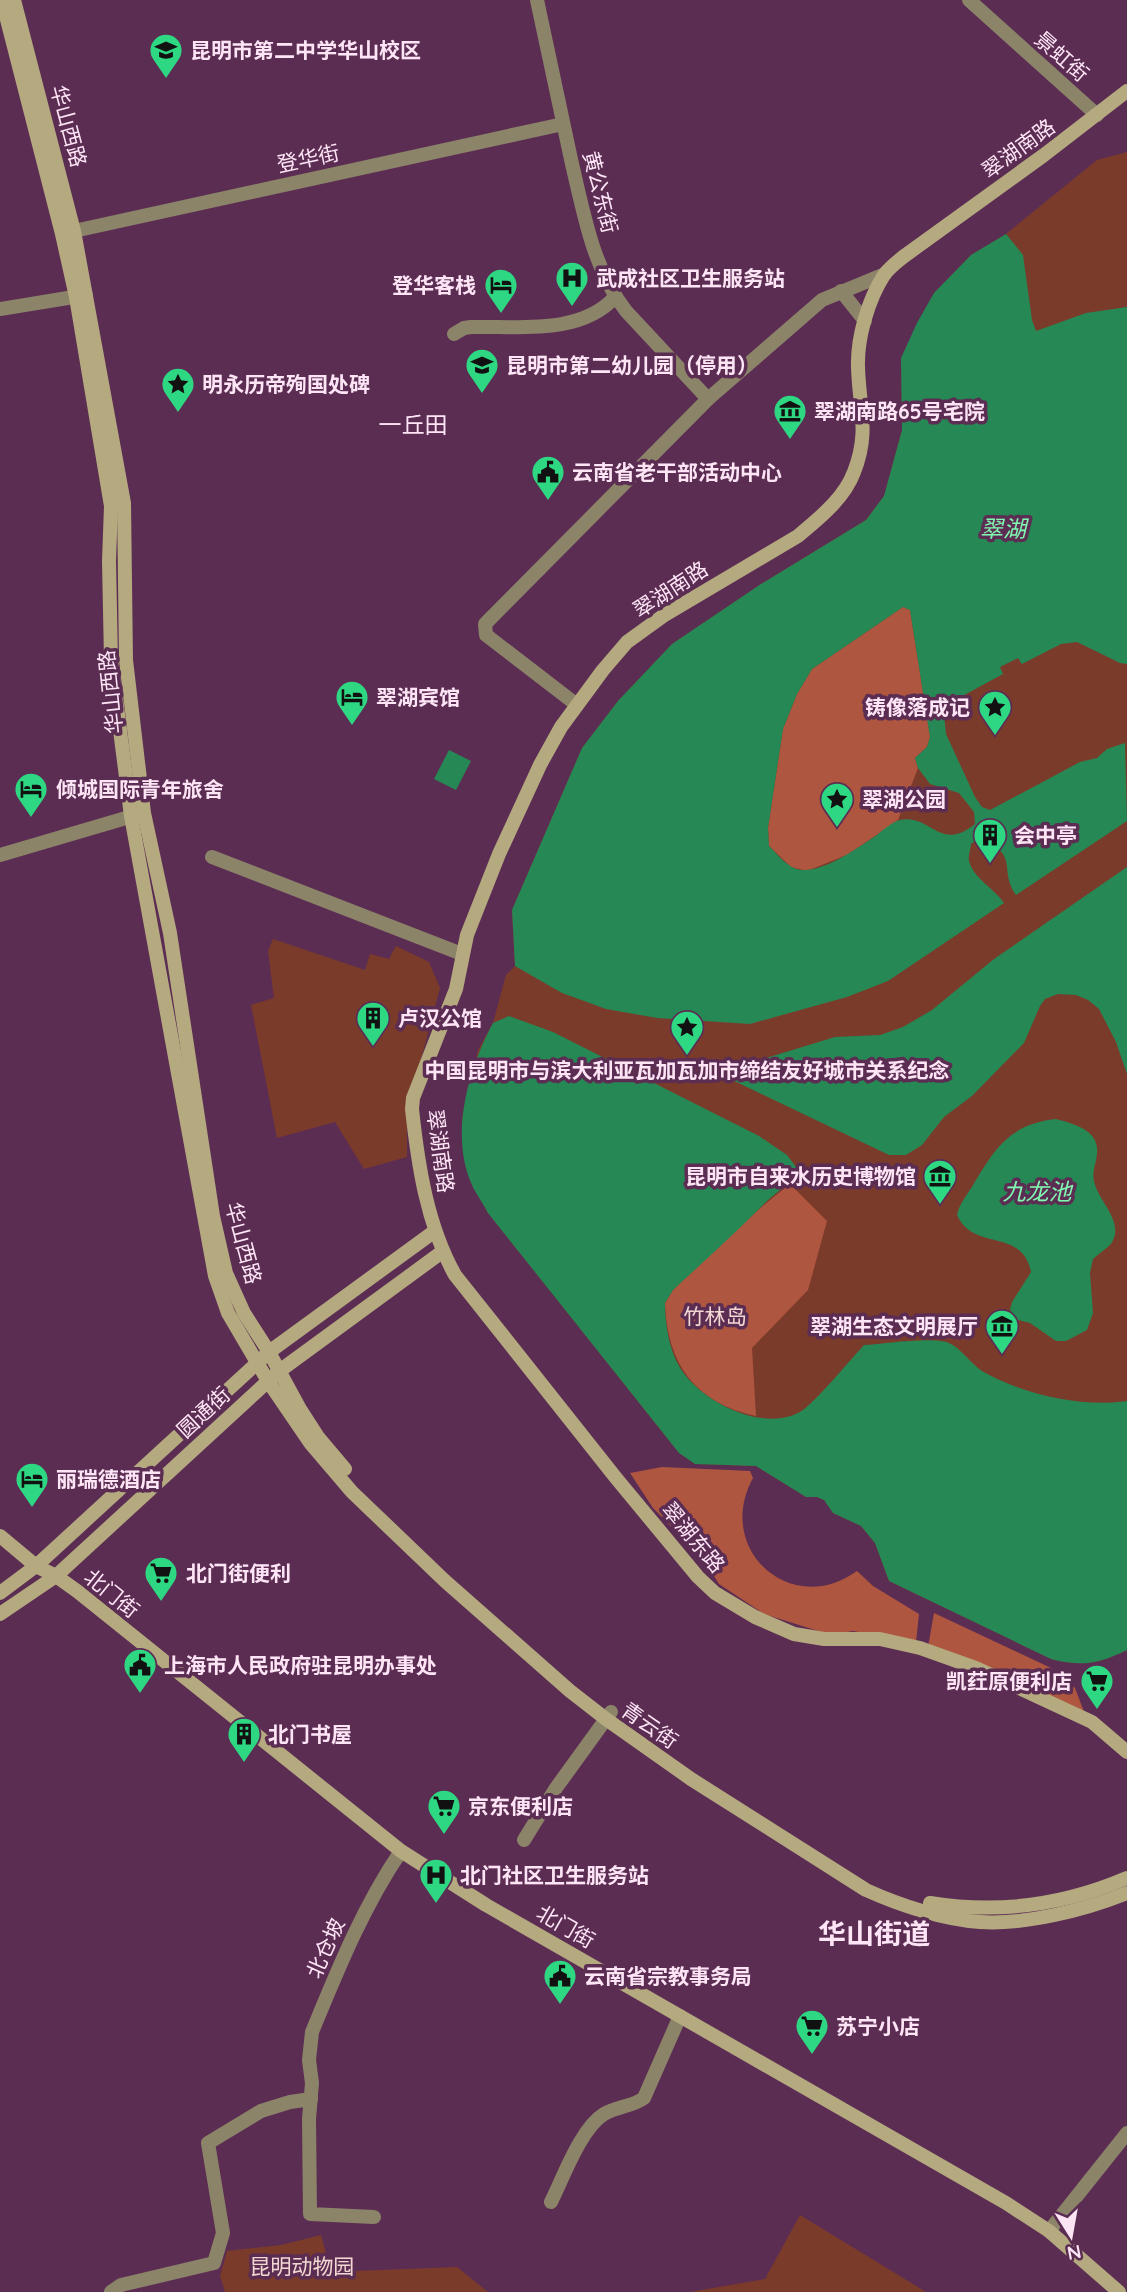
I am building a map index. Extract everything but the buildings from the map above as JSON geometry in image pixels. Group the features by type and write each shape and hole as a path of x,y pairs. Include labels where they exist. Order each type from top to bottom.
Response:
{"street":[{"name":"华山西路","path":"2,0 68,232"},
{"name":"华山西路","path":"13,0 68,232 113,439 124,503 126,660 138,815"},
{"name":"黄公东街","path":"537,0 563,124 594,248 615,297 708,399"},
{"name":"景虹街","path":"969,0 1097,115"},
{"name":"翠湖南路","path":"442,1252 435,1231 412,1110 417,1088 456,989 462,954 495,865 552,743 576,705 627,642 663,616 798,536 842,494 854,474 863,434 859,349 865,321 885,274 903,257 1127,91"},
{"name":"登华街","path":"68,232 563,124"},
{"path":"576,705 486,635 485,624 708,399 822,300 885,274"},
{"path":"841,291 865,321"},
{"name":"华山西路","path":"81,296 111,506 108,561 111,660 138,815 170,933 213,1216 226,1273 263,1357"},
{"path":"0,309 81,296"},
{"path":"454,334 471,327 564,324 596,314 615,297"},
{"path":"0,855 138,815"},
{"path":"212,858 462,954"},
{"name":"圆通街","path":"0,1593 36,1566 263,1357 435,1231"},
{"name":"圆通街","path":"0,1614 56,1576 273,1377 442,1252"},
{"name":"翠湖东路","path":"442,1252 474,1301 616,1478 698,1577 715,1593 755,1617 794,1634 824,1639 880,1639 920,1648 976,1668 1092,1721 1127,1752"},
{"name":"青云街","path":"263,1357 311,1444 362,1502 488,1620 608,1716 740,1811 866,1890 894,1903 980,1922 1043,1918 1103,1903 1127,1893"},
{"name":"北门街","path":"0,1536 36,1566 56,1576 401,1851 486,1905 911,2148 1049,2231 1119,2292"},
{"path":"524,1840 556,1787 608,1716"},
{"name":"青云街","path":"608,1716 869,1883 897,1895 932,1904 979,1909 1042,1905 1097,1891 1127,1878"},
{"name":"北仓坡","path":"374,2217 310,2214 312,2082 309,2070 312,2032 352,1935 384,1875 401,1851"},
{"path":"551,2202 592,2124 605,2113 634,2105 644,2098 680,2016"},
{"path":"111,2292 121,2285 214,2263 223,2233 208,2143 261,2111 311,2099"},
{"path":"1049,2231 1127,2133"}],"green space":[{"name":"翠湖公园","path":"1127,152 1127,1650 1098,1661 1072,1663 1051,1659 889,1581 875,1543 861,1526 833,1513 824,1500 806,1497 756,1466 695,1464 679,1453 488,1213 471,1183 463,1149 462,1119 478,1050 493,1023 506,975 515,966 512,910 582,748 618,701 672,644 761,584 866,520 884,496 902,430 901,358 934,293 971,255 1006,234 1097,160"},
{"path":"903,607 910,610 930,737 927,747 915,758 918,768 898,820 849,854 807,871 791,867 769,846 768,828 783,729 797,694 812,669"},
{"path":"273,939 365,970 370,954 389,959 396,946 429,962 440,988 407,1112 407,1157 364,1169 335,1122 277,1138 251,1005 274,998 268,951"},
{"name":"竹林岛","path":"790,1184 827,1221 808,1290 752,1348 756,1416 716,1401 701,1391 688,1377 671,1345 665,1303 673,1290 716,1249"},
{"path":"662,1467 750,1471 753,1478 744,1504 744,1529 751,1551 766,1569 785,1581 807,1587 832,1584 857,1571 873,1586 919,1614 916,1642 853,1631 831,1635 764,1614 719,1584 702,1557 653,1508 630,1473"},
{"path":"934,1613 1049,1667 1075,1688 1086,1717 928,1647"},
{"path":"800,2215 926,2292 690,2292 765,2279"},
{"name":"昆明动物园","path":"321,2235 331,2272 457,2267 488,2292 225,2292 220,2276 227,2251 281,2245"}],"water":[{"name":"翠湖","path":"1006,234 1023,255 1036,331 1086,313 1127,307 1127,664 1077,642 1061,644 1022,664 1018,658 1000,667 1003,674 946,705 946,734 975,797 982,807 990,810 1080,762 1097,758 1107,749 1125,743 1127,821 1016,895 1000,850 979,838 971,844 971,867 1004,903 888,981 847,997 750,1024 657,1018 606,1009 562,993 515,966 512,910 582,748 618,701 672,644 761,584 866,520 884,496 902,430 901,358 934,293 971,255","holes":["903,607 910,610 930,737 927,747 915,758 918,768 930,784 959,793 974,812 975,824 953,835 936,831 920,822 900,820 848,854 825,865 814,869 794,868 769,846 768,828 783,729 797,694 812,669"]},
{"path":"449,750 471,761 456,790 434,779"},
{"path":"1127,867 1127,1074 1116,1042 1099,1009 1076,995 1058,994 1045,999 1040,1006 1024,1043 972,1096 944,1117 922,1145 906,1155 889,1155 724,1076 722,1069 725,1062 763,1059 835,1037 880,1035 903,1027 932,1010 994,959"},
{"path":"509,1016 553,1032 759,1136 787,1155 799,1171 673,1290 665,1303 668,1336 679,1366 688,1379 716,1401 750,1416 768,1419 785,1417 806,1407 864,1345 932,1340 949,1343 982,1371 1033,1392 1072,1401 1127,1401 1127,1650 1090,1663 1051,1659 889,1581 875,1543 861,1526 833,1513 824,1500 806,1497 756,1466 695,1464 679,1453 488,1213 472,1185 462,1145 465,1102 476,1060 493,1023"},
{"name":"九龙池","path":"1056,1119 1084,1129 1094,1139 1097,1154 1094,1181 1115,1229 1110,1245 1093,1259 1090,1273 1093,1313 1087,1330 1066,1341 1056,1341 1030,1323 1018,1320 1010,1310 1012,1302 1031,1272 1026,1258 1018,1249 1008,1244 974,1233 964,1226 957,1215 961,1203 981,1172 1006,1140 1027,1126"}],"place":[{"name":"昆明市第二中学华山校区","path":"166,80"},
{"name":"武成社区卫生服务站","path":"572,308"},
{"name":"登华客栈","path":"501,315"},
{"name":"昆明市第二幼儿园（停用）","path":"482,395"},
{"name":"明永历帝殉国处碑","path":"178,414"},
{"name":"翠湖南路65号宅院","path":"790,441"},
{"name":"云南省老干部活动中心","path":"548,502"},
{"name":"翠湖宾馆","path":"352,727"},
{"name":"铸像落成记","path":"995,737"},
{"name":"倾城国际青年旅舍","path":"31,819"},
{"name":"翠湖公园","path":"837,829"},
{"name":"会中亭","path":"990,865"},
{"name":"卢汉公馆","path":"373,1048"},
{"name":"中国昆明市与滨大利亚瓦加瓦加市缔结友好城市关系纪念","path":"687,1057"},
{"name":"昆明市自来水历史博物馆","path":"940,1206"},
{"name":"翠湖生态文明展厅","path":"1002,1356"},
{"name":"丽瑞德酒店","path":"32,1509"},
{"name":"北门街便利","path":"161,1603"},
{"name":"上海市人民政府驻昆明办事处","path":"140,1695"},
{"name":"凯荭原便利店","path":"1097,1711"},
{"name":"北门书屋","path":"244,1764"},
{"name":"京东便利店","path":"444,1836"},
{"name":"北门社区卫生服务站","path":"436,1905"},
{"name":"云南省宗教事务局","path":"560,2006"},
{"name":"苏宁小店","path":"812,2056"}],"district":[{"name":"一丘田","path":"413,424"},
{"name":"华山街道","path":"874,1933"}]}
